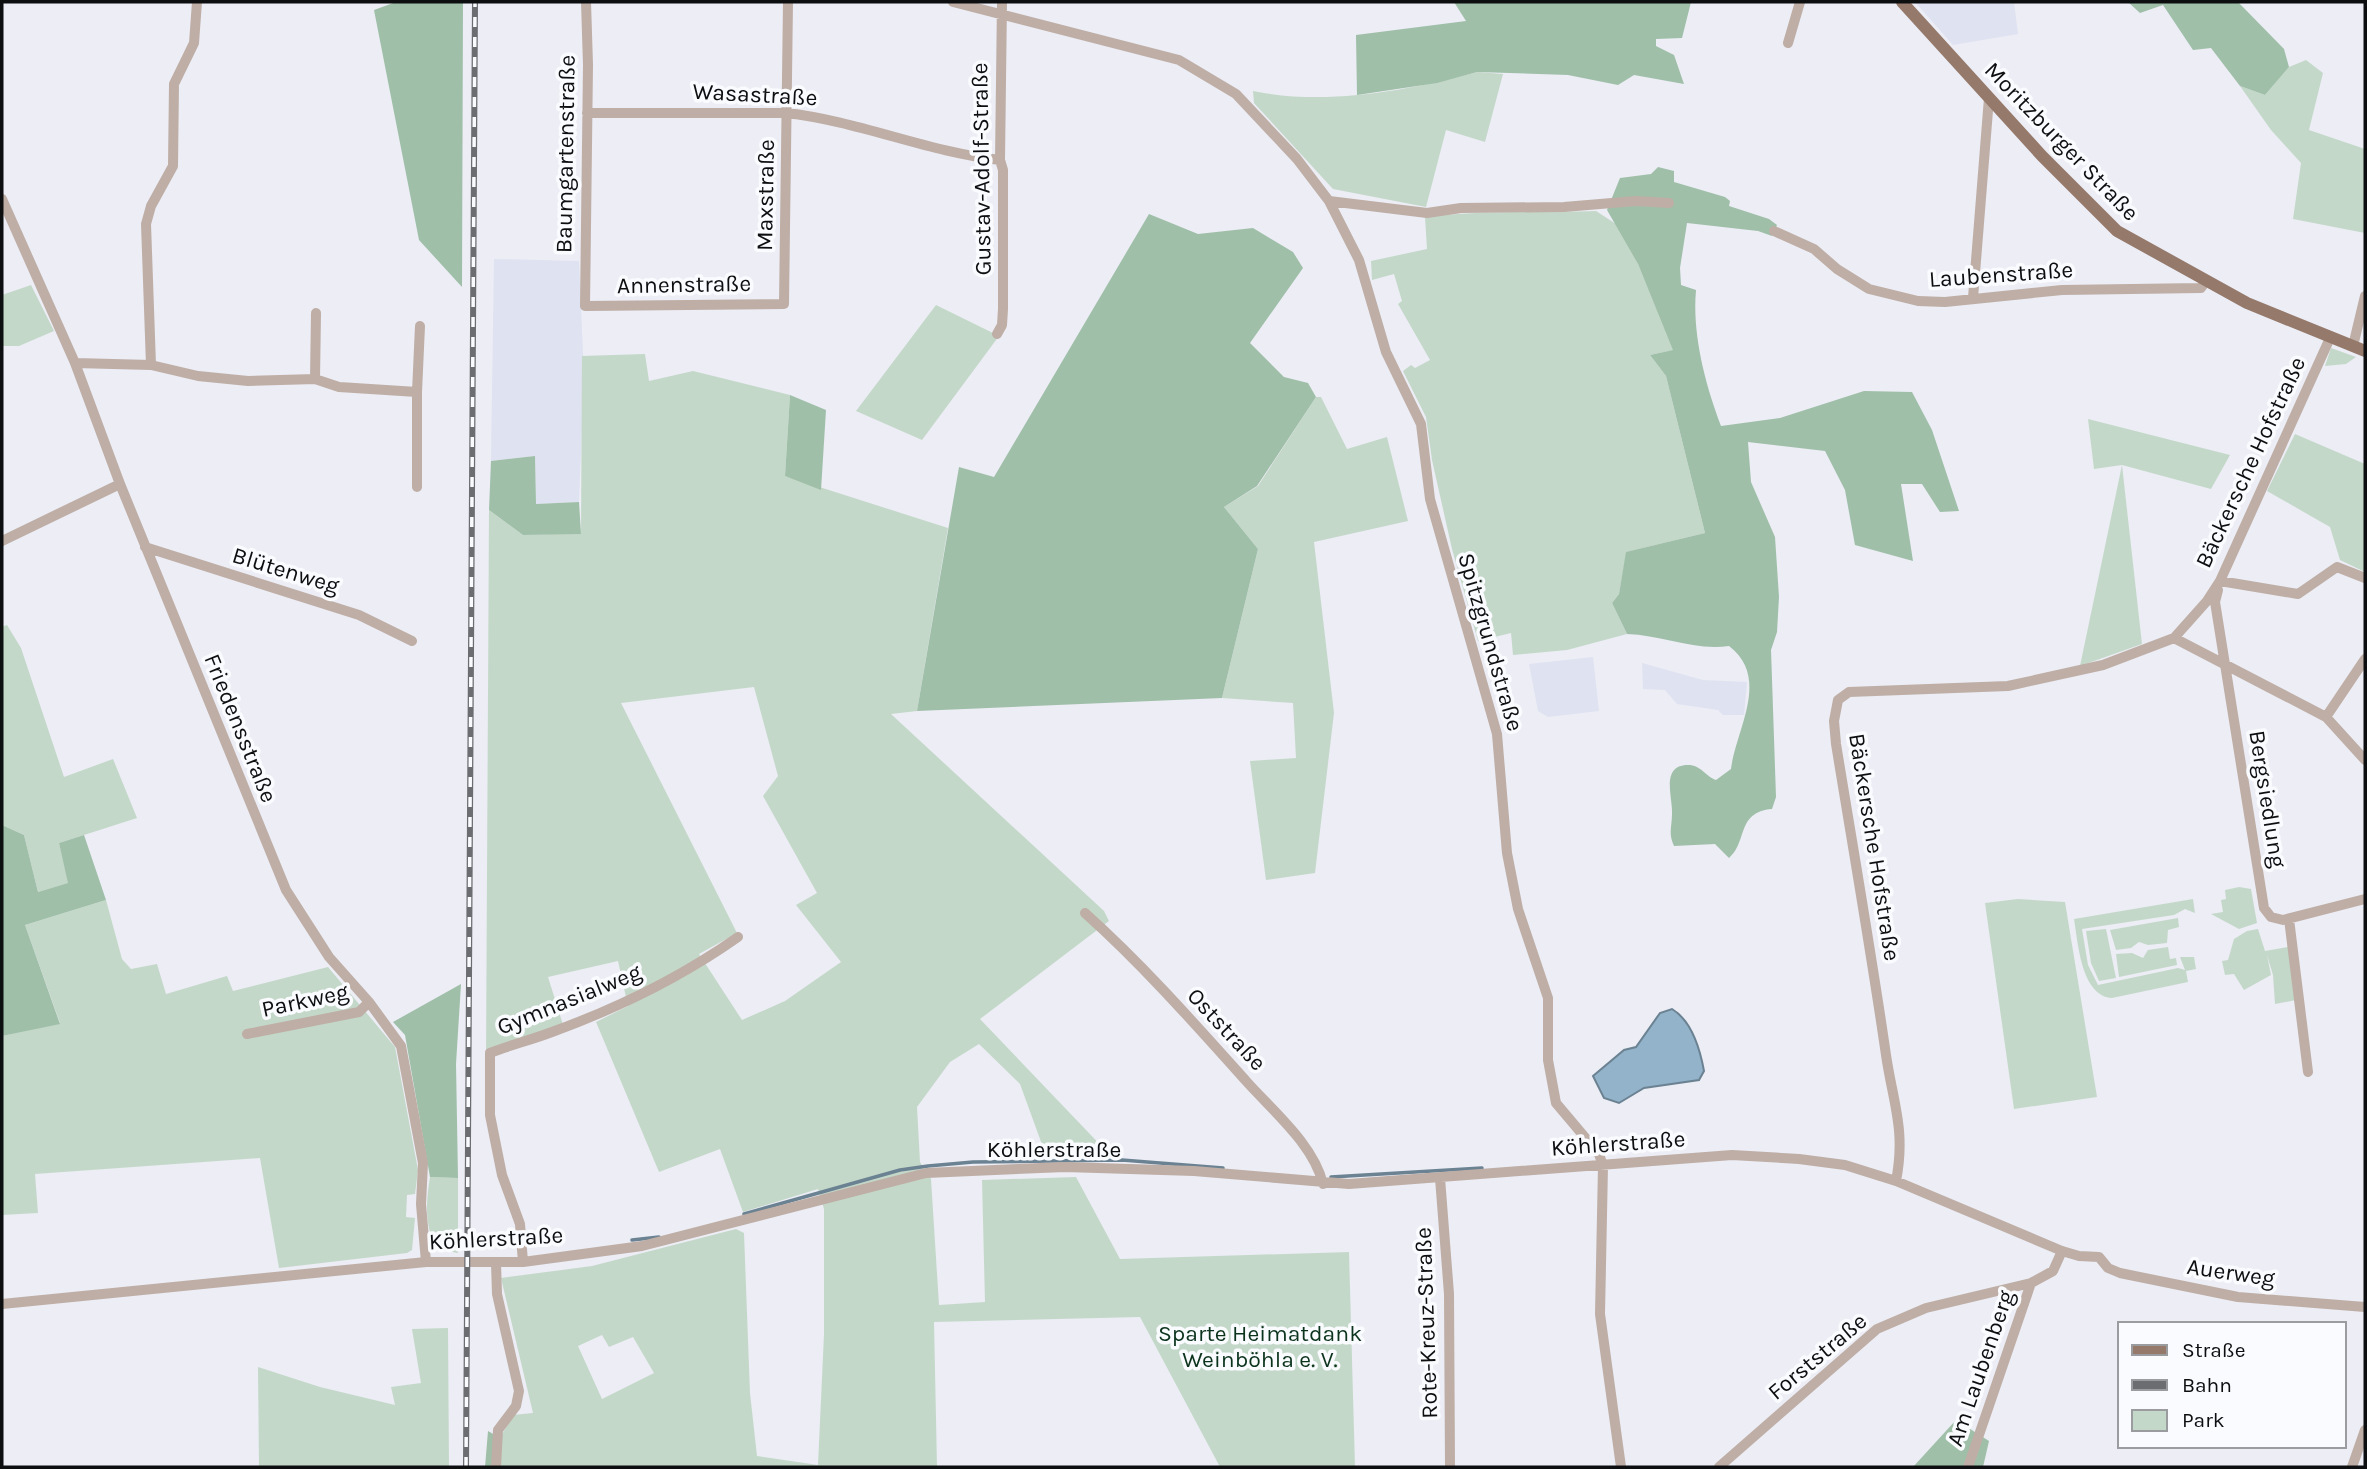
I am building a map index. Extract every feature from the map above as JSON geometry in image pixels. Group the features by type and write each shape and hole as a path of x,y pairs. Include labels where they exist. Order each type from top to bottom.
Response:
{"main road":[{"name":"Moritzburger Straße","path":"1902,2 2117,232 2205,282 2359,349"}],"street":[{"path":"151,365 146,224 151,206 173,166 174,84 194,43 197,2"},
{"name":"Baumgartenstraße","path":"585,306 586,2"},
{"name":"Maxstraße","path":"784,304 788,2"},
{"name":"Spitzgrundstraße","path":"953,2 1002,7 1179,60 1236,94 1297,159 1329,201 1359,260 1386,352 1421,424 1432,507 1496,726 1507,853 1518,909 1548,998 1548,1060 1556,1103 1599,1154 1604,1166"},
{"path":"1788,43 1800,2"},
{"name":"Gustav-Adolf-Straße","path":"997,334 1002,325 1004,282 1003,170 1000,160 1002,7"},
{"path":"1973,298 1989,98"},
{"name":"Wasastraße","path":"587,113 786,113 818,116 894,138 1000,160"},
{"name":"Friedensstraße","path":"2,200 75,363 145,547 286,890 329,957 369,1002 401,1046 423,1163 421,1205 426,1262"},
{"path":"1329,201 1427,213 1461,208 1574,206 1636,201 1669,203"},
{"name":"Laubenstraße","path":"1774,231 1814,249 1851,278 1886,295 1934,303 2062,290 2201,288 2205,282"},
{"path":"2359,349 2365,296"},
{"name":"Annenstraße","path":"585,306 784,304"},
{"path":"315,379 316,313"},
{"path":"417,487 420,326"},
{"name":"Bäckersche Hofstraße","path":"1896,1181 1902,1132 1891,1090 1870,943 1836,744 1834,721 1838,700 1849,692 2024,684 2103,665 2174,638 2207,601 2220,580 2330,338"},
{"path":"75,363 151,365 198,376 248,381 315,379 339,387 417,392"},
{"path":"2,541 120,484"},
{"name":"Blütenweg","path":"145,547 359,615 412,641"},
{"path":"2226,667 2215,602 2220,580 2298,594 2337,567 2365,578"},
{"path":"2174,638 2326,717 2365,760"},
{"path":"2326,717 2365,659"},
{"name":"Bergsiedlung","path":"2226,667 2261,897 2271,917 2289,919"},
{"path":"2308,1072 2289,919 2365,899"},
{"name":"Oststraße","path":"1085,913 1191,1020 1278,1116 1315,1162 1323,1184"},
{"name":"Gymnasialweg","path":"523,1262 520,1224 502,1175 490,1115 490,1053 549,1033 634,998 696,966 738,937"},
{"name":"Parkweg","path":"247,1034 359,1012 369,1002"},
{"name":"Köhlerstraße","path":"2,1304 426,1262 523,1262 642,1246 926,1173 1117,1169 1194,1171 1323,1184 1752,1156 1845,1166 1896,1181 2062,1251 2079,1256 2099,1256"},
{"path":"1604,1166 1600,1314 1621,1467"},
{"name":"Rote-Kreuz-Straße","path":"1440,1178 1449,1294 1450,1467"},
{"name":"Forststraße","path":"1720,1467 1877,1329 1926,1308 2031,1283 2053,1271 2062,1251"},
{"name":"Auerweg","path":"2099,1256 2108,1268 2120,1273 2216,1293 2365,1307"},
{"path":"496,1263 497,1294 519,1391 516,1406 498,1430 496,1467"},
{"name":"Am Laubenberg","path":"1968,1467 2031,1283"},
{"path":"2353,1467 2365,1430"}],"shaded area":[{"path":"1915,2 2014,2 2018,34 1953,45"},
{"path":"494,259 579,261 584,377 579,502 536,504 535,456 491,461"},
{"path":"1593,657 1599,711 1548,717 1538,711 1529,664"},
{"path":"1642,663 1703,680 1747,682 1744,715 1723,715 1718,710 1677,704 1665,690 1643,689"}],"green space":[{"path":"396,2 463,2 462,287 419,240 374,10"},
{"path":"1454,2 1691,2 1682,38 1656,39 1656,46 1674,55 1684,84 1634,75 1618,85 1568,75 1477,72 1437,83 1357,95 1356,35 1466,21"},
{"path":"2128,2 2238,2 2284,49 2289,67 2265,95 2240,86 2211,48 2193,50 2163,5 2140,13"},
{"path":"2306,60 2323,73 2309,130 2365,149 2365,233 2293,219 2301,163 2271,130 2240,86 2265,95 2289,67"},
{"path":"1477,72 1503,74 1485,142 1446,130 1426,207 1333,189 1254,103 1253,91 1337,97 1422,85"},
{"path":"1658,167 1674,171 1674,182 1725,197 1730,201 1729,206 1769,219 1777,225 1772,236 1758,231 1687,223 1680,268 1681,285 1696,290 1696,324 1701,359 1721,426 1780,418 1864,391 1912,392 1932,430 1959,511 1940,512 1922,484 1901,484 1913,561 1855,545 1845,490 1825,451 1748,442 1751,482 1775,537 1779,597 1777,632 1771,650 1776,797 1772,809 1761,811 1748,822 1739,844 1729,858 1715,844 1674,846 1671,834 1670,784 1674,770 1679,766 1696,767 1716,780 1731,769 1748,705 1748,673 1741,659 1729,646 1691,645 1627,634 1612,603 1619,594 1626,552 1705,533 1666,376 1650,355 1673,350 1638,264 1607,210 1620,178 1651,174"},
{"path":"1596,211 1616,224 1638,264 1674,350 1650,355 1666,376 1705,533 1627,552 1619,594 1612,603 1627,634 1567,650 1513,655 1511,633 1478,641 1452,549 1432,460 1426,417 1403,371 1411,365 1415,368 1430,360 1398,304 1402,301 1394,274 1372,280 1371,261 1427,249 1425,217"},
{"path":"1149,214 1198,234 1253,228 1293,252 1303,268 1250,343 1284,377 1308,383 1316,397 1257,486 1224,507 1258,549 1222,698 917,711 959,467 994,477"},
{"path":"31,285 54,331 19,346 2,346 2,295"},
{"path":"936,305 999,336 922,440 856,411"},
{"path":"2331,348 2356,357 2346,364 2325,366"},
{"name":"Sparte Heimatdank Weinböhla e. V.","path":"645,354 649,381 693,371 790,395 785,476 948,528 917,711 891,714 1104,911 1109,921 980,1019 1109,1154 1044,1150 1020,1084 979,1044 950,1062 917,1107 920,1162 931,1179 939,1305 985,1302 982,1180 1076,1177 1120,1259 1349,1252 1355,1467 1220,1467 1140,1317 934,1322 937,1467 499,1467 500,1438 513,1415 533,1413 501,1278 592,1266 736,1229 744,1233 750,1393 757,1456 818,1465 824,1334 824,1209 818,1189 743,1212 720,1149 659,1172 596,1022 628,1006 618,961 548,977 565,1031 486,1058 489,510 523,535 581,533 582,356","holes":["754,687 778,776 763,796 817,893 796,905 841,962 785,1001 742,1020 699,954 737,933 621,703","602,1335 609,1347 633,1337 654,1373 602,1399 578,1346"]},
{"path":"790,395 826,410 821,490 785,476"},
{"path":"1316,397 1321,397 1347,449 1387,437 1408,521 1314,542 1334,713 1315,873 1266,880 1250,761 1296,758 1293,703 1222,698 1258,549 1224,507 1258,486"},
{"path":"2088,419 2230,455 2211,489 2122,465 2094,469"},
{"path":"2295,434 2365,464 2365,572 2340,560 2330,527 2267,491"},
{"path":"535,456 536,504 579,502 581,534 523,535 489,510 491,461"},
{"path":"2122,465 2142,644 2080,666"},
{"path":"7,625 21,648 64,777 113,759 137,818 59,843 69,883 38,892 24,835 2,825 2,627"},
{"path":"2,825 24,835 38,892 68,883 59,843 84,835 106,900 25,925 60,1024 2,1036"},
{"path":"2239,887 2251,889 2257,923 2239,929 2211,914 2223,912 2221,900 2226,899 2225,890"},
{"path":"2018,899 2065,902 2097,1097 2014,1109 1985,903"},
{"path":"2193,899 2195,913 2185,909 2174,915 2082,929 2088,965 2098,985 2178,968 2185,970 2180,957 2194,957 2196,969 2186,971 2188,982 2112,998 2102,995 2094,988 2083,966 2074,919"},
{"path":"106,900 122,959 131,969 157,964 166,994 227,976 233,991 328,967 395,1047 418,1170 415,1194 407,1195 406,1217 415,1218 412,1250 407,1253 279,1268 260,1158 35,1174 38,1213 2,1215 2,1036 60,1023 25,925"},
{"path":"2178,918 2179,927 2168,930 2167,943 2148,945 2139,942 2131,948 2116,950 2110,930"},
{"path":"2106,929 2116,978 2099,981 2091,963 2086,931"},
{"path":"2258,929 2265,951 2288,947 2296,1000 2275,1004 2273,975 2267,955 2271,975 2244,990 2234,974 2225,975 2222,961 2228,960 2234,939 2247,931"},
{"path":"2168,947 2170,959 2176,958 2177,965 2119,977 2116,954 2132,953 2143,958 2148,950"},
{"path":"461,984 456,1064 458,1178 430,1177 405,1035 393,1022"},
{"path":"430,1177 458,1178 458,1253 437,1249 430,1232 427,1214"},
{"path":"448,1328 449,1467 259,1467 258,1367 320,1387 395,1405 391,1387 421,1383 412,1329"},
{"path":"1956,1420 1989,1441 1983,1467 1913,1467"},
{"path":"488,1431 500,1438 499,1467 485,1467"}],"water":[{"path":"1672,1009 1690,1028 1697,1045 1704,1071 1699,1080 1644,1088 1619,1103 1604,1098 1593,1076 1624,1050 1636,1047 1660,1013"}],"waterway":[{"path":"744,1214 900,1170 928,1166 973,1162 1122,1160 1223,1168"},
{"path":"1331,1177 1482,1168"},
{"path":"632,1240 659,1237"}],"railway":[{"path":"466,1467 475,2"}]}
